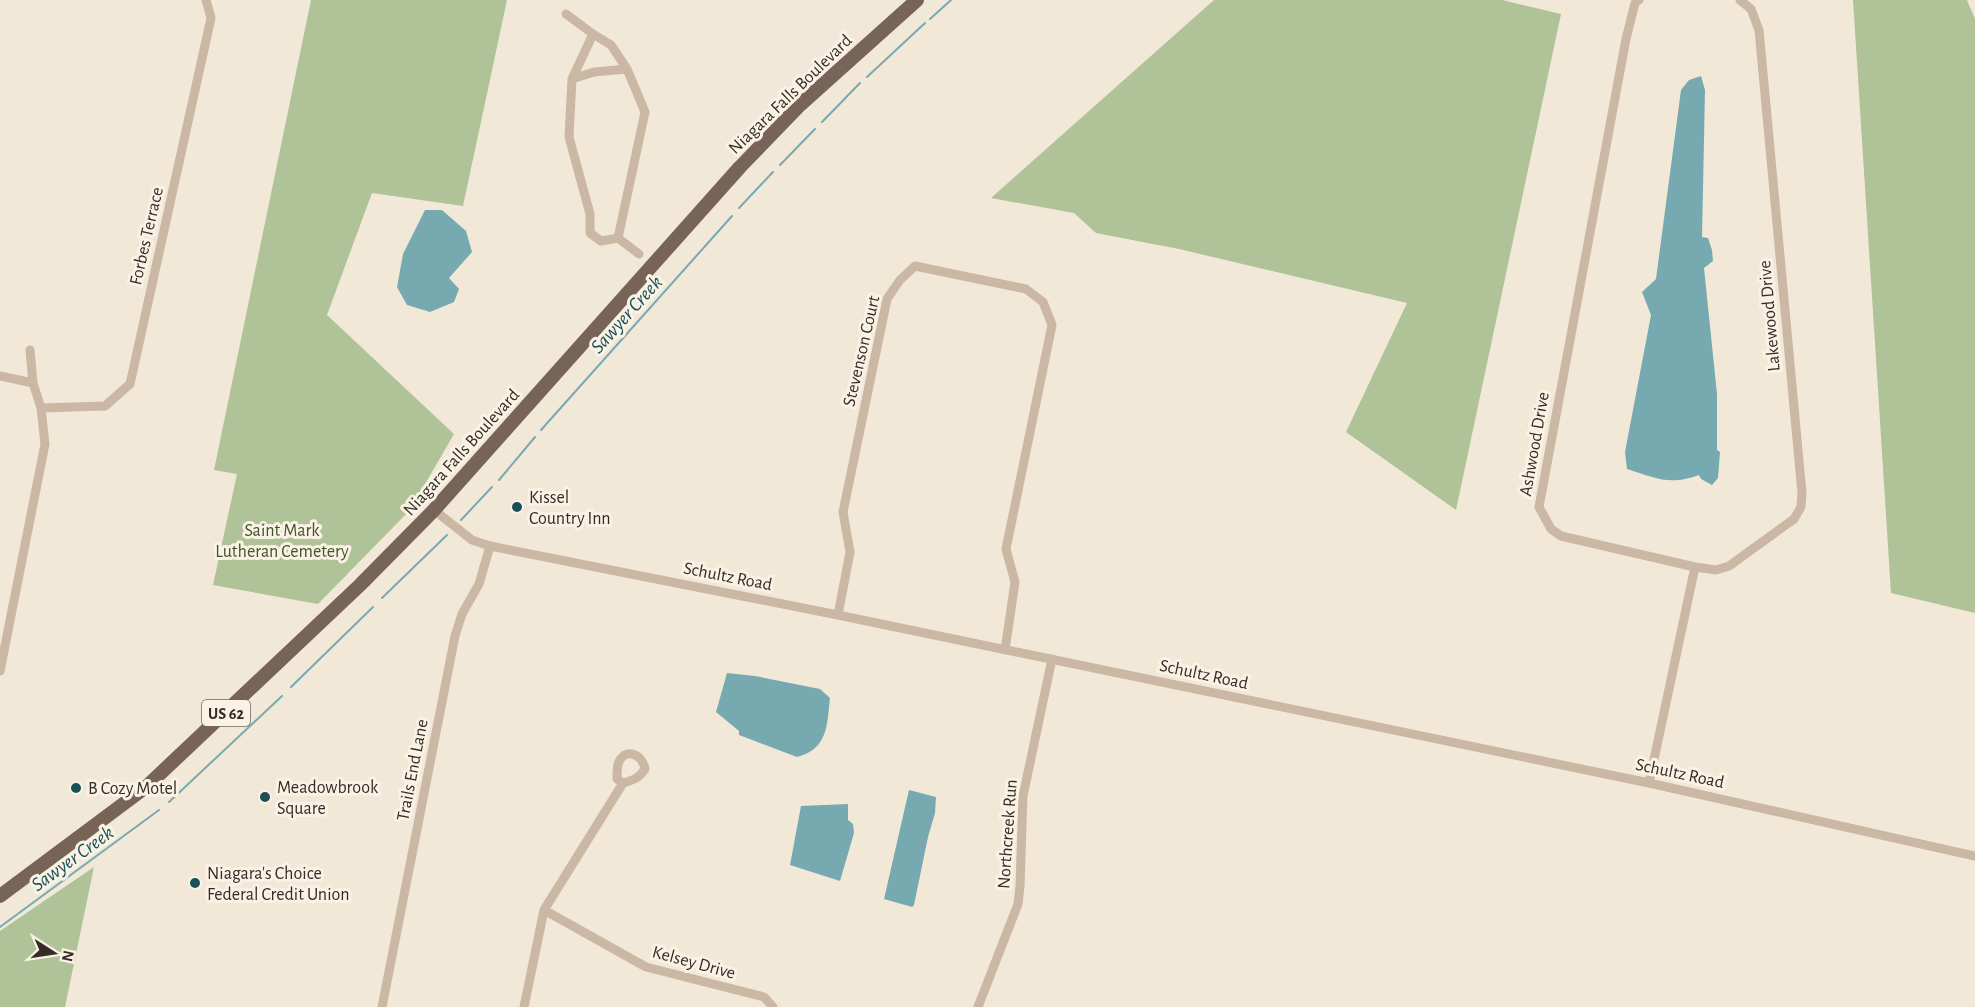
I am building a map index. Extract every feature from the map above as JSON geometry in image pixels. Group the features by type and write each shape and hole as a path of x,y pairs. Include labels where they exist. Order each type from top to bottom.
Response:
{"main road":[{"name":"Niagara Falls Boulevard","path":"0,896 146,787 302,642 434,510 740,167 800,105 917,0"}],"street":[{"name":"Forbes Terrace","path":"41,408 105,406 130,384 211,18 206,0"},
{"name":"Ashwood Drive","path":"1639,0 1635,3 1626,39 1539,507 1551,529 1561,536 1695,567"},
{"name":"Lakewood Drive","path":"1695,567 1716,570 1730,566 1794,519 1801,507 1802,493 1759,30 1751,9 1740,0"},
{"path":"566,14 611,45 627,69 645,112 618,238"},
{"path":"593,34 572,79 569,136 590,214 590,233 601,241 618,238 639,254"},
{"path":"572,79 594,72 627,69"},
{"name":"Stevenson Court","path":"838,615 850,552 843,512 887,299 900,280 915,266 1026,289 1043,302 1052,326 1006,549 1015,582 1005,650"},
{"path":"0,671 45,444 41,408 33,383 30,350"},
{"path":"0,376 33,383"},
{"name":"Schultz Road","path":"434,510 472,540 490,546 838,615 1649,783 1975,856"},
{"name":"Trails End Lane","path":"382,1007 455,636 462,614 480,584 490,546"},
{"path":"1649,783 1695,567"},
{"name":"Northcreek Run","path":"978,1007 1018,904 1023,796 1052,659"},
{"path":"524,1007 544,910 623,783"},
{"name":"Kelsey Drive","path":"544,910 646,968 764,997 773,1007"}],"green space":[{"name":"Saint Mark Lutheran Cemetery","path":"311,0 507,0 463,206 372,193 327,315 454,434 410,510 318,604 213,585 237,474 214,470"},
{"path":"1214,0 1502,0 1561,14 1456,510 1346,432 1407,303 1179,249 1096,233 1074,213 991,198"},
{"path":"1853,0 1967,0 1975,19 1975,613 1891,593"},
{"path":"94,867 65,1007 0,1007 0,931"}],"water":[{"path":"1701,76 1705,90 1702,237 1708,238 1713,261 1704,268 1717,394 1717,450 1720,452 1718,478 1712,485 1701,479 1699,475 1679,480 1663,480 1627,469 1625,452 1651,315 1642,292 1656,279 1681,90 1689,80"},
{"path":"425,210 442,210 466,231 472,252 449,278 459,289 454,302 430,312 407,305 397,287 403,254"},
{"path":"727,673 820,689 830,698 824,735 820,742 815,748 797,757 739,735 739,731 716,712"},
{"path":"909,790 936,797 935,813 912,907 884,899"},
{"path":"848,804 848,820 853,824 854,833 840,881 790,865 801,806"}],"waterway":[{"name":"Sawyer Creek","path":"930,19 951,0"},
{"name":"Sawyer Creek","path":"867,77 925,23"},
{"name":"Sawyer Creek","path":"822,122 860,83"},
{"name":"Sawyer Creek","path":"780,165 815,129"},
{"name":"Sawyer Creek","path":"739,208 773,172"},
{"name":"Sawyer Creek","path":"541,430 732,216"},
{"name":"Sawyer Creek","path":"499,480 535,437"},
{"name":"Sawyer Creek","path":"461,520 492,487"},
{"name":"Sawyer Creek","path":"382,598 447,535"},
{"name":"Sawyer Creek","path":"291,687 373,607"},
{"name":"Sawyer Creek","path":"169,802 282,696"},
{"name":"Sawyer Creek","path":"0,927 159,810"}],"place":[{"name":"Kissel Country Inn","path":"517,507"},
{"name":"B Cozy Motel","path":"76,788"},
{"name":"Meadowbrook Square","path":"265,797"},
{"name":"Niagara's Choice Federal Credit Union","path":"195,883"}]}
